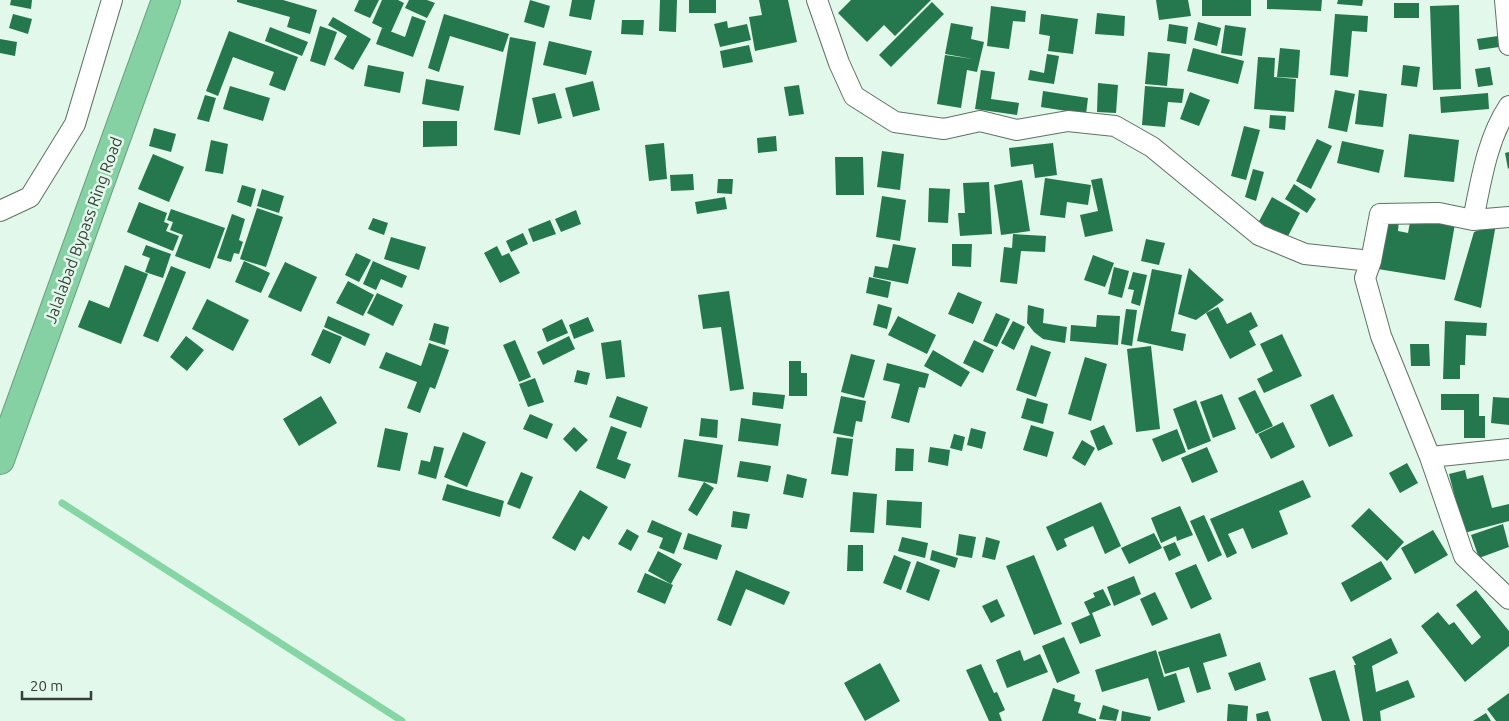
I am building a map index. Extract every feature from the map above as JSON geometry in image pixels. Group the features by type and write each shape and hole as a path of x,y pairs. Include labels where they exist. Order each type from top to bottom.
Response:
{"highway":[{"name":"Jalalabad Bypass Ring Road","path":"0,460 166,0"}],"street":[{"path":"0,211 30,197 75,124 112,0"},
{"path":"817,0 838,62 854,96 896,122 944,129 980,121 1017,130 1068,121 1115,126 1152,147 1259,235 1305,254 1371,261"},
{"path":"1505,0 1509,44"},
{"path":"1473,220 1484,166 1497,124 1509,106"},
{"path":"1509,217 1473,220 1439,214 1380,214 1371,261 1365,278 1381,336 1430,457 1464,556 1509,599"},
{"path":"1430,457 1509,449"}],"building":[{"path":"11,0 32,0 31,9 10,5"},
{"path":"237,0 283,0 317,10 310,34 287,27 290,17 237,2"},
{"path":"359,0 379,0 370,18 354,11"},
{"path":"382,0 398,0 404,3 391,32 372,23"},
{"path":"409,0 427,0 435,3 427,18 405,8"},
{"path":"530,0 550,6 544,28 524,22"},
{"path":"572,0 595,0 591,20 569,16"},
{"path":"660,0 677,0 676,32 659,31"},
{"path":"689,0 716,0 716,13 689,13"},
{"path":"759,0 788,0 797,42 755,51 749,17 762,15"},
{"path":"851,0 931,0 895,36 884,25 867,42 838,13"},
{"path":"1156,0 1188,0 1191,16 1159,20"},
{"path":"1202,0 1251,0 1251,16 1202,16"},
{"path":"1267,0 1322,0 1321,11 1267,9"},
{"path":"1338,0 1363,0 1362,6 1337,4"},
{"path":"932,2 944,14 891,67 879,55"},
{"path":"1394,3 1419,3 1419,18 1394,18"},
{"path":"1459,5 1461,89 1433,90 1430,6"},
{"path":"991,6 1026,11 1025,22 1013,21 1009,49 987,46"},
{"path":"1097,13 1125,16 1124,36 1095,34"},
{"path":"13,14 32,19 28,34 9,28"},
{"path":"444,14 509,34 503,52 450,36 439,72 428,68"},
{"path":"1041,14 1078,19 1073,54 1048,51 1050,36 1039,34"},
{"path":"1335,14 1368,16 1367,32 1352,31 1348,77 1330,75"},
{"path":"412,16 426,21 413,57 376,44 382,28 405,37"},
{"path":"333,17 371,39 353,70 334,59 347,36 328,25"},
{"path":"622,20 644,20 643,35 621,34"},
{"path":"727,21 728,28 747,24 751,40 720,47 714,24"},
{"path":"1198,22 1221,28 1217,46 1194,40"},
{"path":"951,23 973,27 971,39 984,42 977,72 967,70 961,108 937,104 945,55 973,59 945,54"},
{"path":"1169,24 1188,27 1186,44 1167,41"},
{"path":"1225,25 1246,28 1242,56 1221,53"},
{"path":"320,26 337,32 325,66 310,61"},
{"path":"270,27 308,42 302,56 265,41"},
{"path":"229,31 298,57 285,91 269,85 274,72 233,57 218,96 206,91"},
{"path":"1498,36 1499,47 1479,50 1477,39"},
{"path":"510,37 536,42 520,135 494,130"},
{"path":"0,39 17,42 15,56 0,53"},
{"path":"549,41 592,51 586,75 543,65"},
{"path":"749,45 753,62 723,68 720,51"},
{"path":"1193,48 1244,61 1238,84 1187,71"},
{"path":"1280,48 1300,50 1298,78 1277,77"},
{"path":"1148,52 1170,54 1167,86 1145,84"},
{"path":"1047,54 1059,56 1054,84 1028,80 1030,70 1044,73"},
{"path":"1258,57 1275,58 1274,77 1296,79 1294,112 1254,109"},
{"path":"368,65 404,72 400,93 364,86"},
{"path":"1403,65 1420,67 1417,87 1401,85"},
{"path":"1490,67 1493,85 1478,87 1475,69"},
{"path":"981,70 995,72 991,99 1019,103 1017,115 975,109"},
{"path":"426,79 464,86 459,111 422,104"},
{"path":"593,81 600,110 573,117 565,88"},
{"path":"1098,83 1118,85 1116,113 1097,112"},
{"path":"799,85 804,114 789,116 784,87"},
{"path":"230,86 270,98 263,121 223,109"},
{"path":"1145,86 1184,89 1182,103 1168,102 1165,127 1142,125"},
{"path":"1335,90 1355,94 1347,132 1328,128"},
{"path":"1359,90 1387,94 1383,127 1355,124"},
{"path":"1043,91 1088,98 1086,114 1041,107"},
{"path":"1190,92 1210,100 1199,126 1180,119"},
{"path":"555,93 562,118 538,124 532,98"},
{"path":"1488,93 1489,109 1441,113 1440,97"},
{"path":"205,95 216,98 209,122 197,119"},
{"path":"1270,115 1286,116 1285,130 1269,128"},
{"path":"423,121 457,121 457,146 423,147"},
{"path":"1244,126 1260,130 1246,180 1231,176"},
{"path":"154,128 176,134 171,152 149,146"},
{"path":"1409,134 1459,140 1454,182 1404,177"},
{"path":"776,136 777,151 758,153 757,138"},
{"path":"1317,139 1332,146 1311,189 1296,181"},
{"path":"211,140 228,144 223,174 205,171"},
{"path":"1342,141 1384,150 1379,173 1337,163"},
{"path":"664,143 667,179 649,181 645,145"},
{"path":"1053,143 1057,175 1035,178 1033,164 1011,167 1009,148"},
{"path":"882,151 904,154 900,190 877,187"},
{"path":"1509,152 1509,168 1508,169 1505,153"},
{"path":"153,154 184,167 169,202 138,189"},
{"path":"835,157 863,157 864,195 836,195"},
{"path":"1253,169 1264,172 1256,201 1245,197"},
{"path":"693,174 694,190 671,191 670,175"},
{"path":"1045,178 1091,185 1088,205 1067,202 1065,218 1040,215"},
{"path":"1102,178 1113,231 1085,237 1080,215 1098,211 1091,180"},
{"path":"718,179 733,179 732,194 717,193"},
{"path":"1022,180 1030,231 1001,235 994,185"},
{"path":"989,182 992,234 960,236 958,213 965,213 963,183"},
{"path":"1294,184 1316,199 1307,213 1285,199"},
{"path":"242,185 256,189 251,207 237,202"},
{"path":"929,188 950,189 948,223 928,222"},
{"path":"262,189 284,196 279,213 257,206"},
{"path":"882,196 906,200 900,241 876,237"},
{"path":"725,197 727,209 697,214 695,202"},
{"path":"1272,197 1300,213 1286,240 1257,225"},
{"path":"139,202 167,213 164,222 169,224 166,231 179,236 173,251 127,232"},
{"path":"257,208 283,217 266,267 240,259"},
{"path":"171,209 225,228 210,269 175,256 183,235 170,230 173,222 167,220"},
{"path":"576,210 581,224 561,232 555,219"},
{"path":"232,214 245,219 239,240 243,242 239,254 234,253 231,262 217,258"},
{"path":"1387,217 1399,219 1398,231 1408,233 1411,217 1455,224 1445,280 1378,269"},
{"path":"373,218 388,223 384,235 368,229"},
{"path":"550,220 556,234 533,242 528,229"},
{"path":"1496,224 1481,308 1454,300 1474,232"},
{"path":"523,233 528,244 511,252 506,241"},
{"path":"1013,234 1046,236 1045,252 1021,251 1017,284 1000,282 1004,247 1012,248"},
{"path":"391,237 426,247 419,270 384,259"},
{"path":"1146,239 1165,243 1159,265 1141,261"},
{"path":"893,244 916,248 908,284 873,277 875,266 888,268"},
{"path":"952,244 972,244 971,267 952,266"},
{"path":"146,245 171,254 163,278 145,272 150,258 142,255"},
{"path":"497,246 502,256 509,253 520,273 500,283 484,253"},
{"path":"356,253 371,260 359,282 345,275"},
{"path":"1093,255 1114,263 1105,287 1084,280"},
{"path":"244,261 270,273 261,293 235,282"},
{"path":"373,261 407,276 402,288 381,279 376,290 363,284"},
{"path":"285,262 317,277 301,312 268,297"},
{"path":"125,265 148,274 121,344 78,327 89,300 109,308"},
{"path":"171,266 186,272 158,342 143,336"},
{"path":"1114,267 1129,271 1122,298 1108,294"},
{"path":"1189,268 1224,300 1196,320 1178,314"},
{"path":"1152,269 1182,275 1171,331 1186,334 1183,351 1137,341"},
{"path":"1133,272 1147,275 1140,306 1131,303 1134,290 1128,289"},
{"path":"869,277 891,282 888,298 866,293"},
{"path":"348,281 374,295 363,316 336,303"},
{"path":"729,291 744,389 730,391 721,327 703,329 698,295"},
{"path":"958,292 982,302 973,324 948,314"},
{"path":"377,293 403,305 393,326 367,313"},
{"path":"207,299 249,320 233,351 192,329"},
{"path":"878,304 892,308 887,329 873,325"},
{"path":"1028,305 1044,309 1043,323 1067,327 1065,343 1043,339 1034,332 1027,323"},
{"path":"1218,307 1227,324 1251,312 1258,326 1249,331 1256,345 1230,359 1206,313"},
{"path":"1126,309 1137,310 1132,346 1121,344"},
{"path":"996,313 1010,319 997,347 983,341"},
{"path":"1097,315 1120,316 1118,345 1070,341 1071,325 1096,327"},
{"path":"328,316 370,334 365,346 324,327"},
{"path":"898,316 936,335 927,354 888,335"},
{"path":"588,317 594,331 574,339 569,325"},
{"path":"562,319 568,333 547,342 542,329"},
{"path":"1013,321 1025,327 1014,350 1001,343"},
{"path":"1445,321 1487,323 1486,336 1466,335 1465,365 1460,365 1460,379 1443,379"},
{"path":"434,323 449,327 445,345 429,340"},
{"path":"323,329 342,337 330,364 311,355"},
{"path":"1282,334 1302,376 1264,393 1257,379 1273,371 1260,344"},
{"path":"186,336 204,350 187,371 170,357"},
{"path":"569,336 575,349 543,365 537,352"},
{"path":"515,340 531,377 519,382 503,345"},
{"path":"621,340 625,377 606,379 601,343"},
{"path":"974,340 994,350 983,373 963,363"},
{"path":"429,343 449,350 435,389 430,387 420,413 407,408 417,382 379,368 386,352 421,366"},
{"path":"1410,344 1429,344 1430,366 1411,366"},
{"path":"1031,345 1051,352 1036,397 1016,390"},
{"path":"1151,346 1160,429 1136,432 1127,349"},
{"path":"933,350 970,372 961,387 924,366"},
{"path":"851,354 875,360 864,398 841,392"},
{"path":"1085,357 1107,364 1091,421 1068,414"},
{"path":"789,361 801,361 801,373 807,373 807,396 789,396"},
{"path":"887,363 929,374 925,388 919,387 909,423 891,418 900,384 883,380"},
{"path":"577,370 590,373 587,385 574,382"},
{"path":"535,378 544,402 528,407 519,384"},
{"path":"1255,390 1273,426 1256,434 1238,398"},
{"path":"753,392 785,395 783,409 752,405"},
{"path":"1222,394 1236,429 1213,438 1200,402"},
{"path":"1333,394 1353,436 1329,447 1310,405"},
{"path":"1441,394 1479,394 1479,416 1485,416 1485,438 1464,438 1464,410 1441,410"},
{"path":"321,396 337,423 299,446 283,419"},
{"path":"617,396 648,407 641,428 609,417"},
{"path":"841,396 866,401 862,422 856,421 853,437 833,433"},
{"path":"1493,397 1509,398 1509,425 1491,423"},
{"path":"1027,398 1048,404 1043,424 1021,418"},
{"path":"1196,400 1211,441 1188,450 1173,409"},
{"path":"530,414 553,424 547,439 523,429"},
{"path":"701,418 718,420 717,438 699,436"},
{"path":"741,418 781,424 778,446 738,441"},
{"path":"1283,422 1295,447 1271,459 1258,434"},
{"path":"1031,425 1054,432 1047,457 1023,450"},
{"path":"1104,425 1113,444 1098,451 1090,431"},
{"path":"611,426 627,432 617,459 631,464 625,479 596,468"},
{"path":"574,427 588,440 576,452 563,439"},
{"path":"385,428 408,433 400,471 377,467"},
{"path":"971,428 986,432 982,449 967,445"},
{"path":"1177,429 1186,452 1162,462 1152,439"},
{"path":"463,432 486,442 467,487 444,477"},
{"path":"954,434 965,437 962,451 950,448"},
{"path":"837,437 853,439 848,476 831,474"},
{"path":"684,439 723,445 717,484 678,477"},
{"path":"1082,440 1095,448 1085,466 1072,458"},
{"path":"434,446 444,448 436,479 418,474 421,460 430,462"},
{"path":"930,447 950,450 948,466 928,462"},
{"path":"1207,447 1218,472 1192,483 1181,458"},
{"path":"896,448 914,449 913,471 895,471"},
{"path":"740,461 771,466 768,482 737,477"},
{"path":"1407,463 1418,483 1400,493 1389,473"},
{"path":"1465,470 1467,479 1483,475 1492,508 1509,504 1509,521 1464,533 1449,474"},
{"path":"521,472 533,477 520,509 507,504"},
{"path":"787,474 807,479 803,498 783,494"},
{"path":"1303,480 1311,497 1279,511 1288,534 1252,549 1243,528 1228,534 1237,553 1227,558 1210,519"},
{"path":"704,482 714,488 697,516 688,510"},
{"path":"447,484 504,501 500,517 442,500"},
{"path":"580,490 608,507 589,540 583,536 575,551 552,538"},
{"path":"853,492 877,494 874,533 850,532"},
{"path":"887,500 922,502 921,528 886,525"},
{"path":"1101,502 1121,546 1105,554 1093,526 1064,539 1067,546 1057,551 1046,527"},
{"path":"1180,506 1193,535 1177,541 1176,536 1161,543 1151,518"},
{"path":"1369,508 1404,542 1387,561 1351,526"},
{"path":"733,511 750,514 747,529 731,527"},
{"path":"1204,515 1222,555 1208,562 1190,521"},
{"path":"652,520 682,533 674,554 659,548 663,538 647,532"},
{"path":"1503,524 1509,547 1479,558 1471,535"},
{"path":"627,529 639,536 631,551 618,544"},
{"path":"1433,530 1448,555 1415,574 1401,548"},
{"path":"688,533 722,545 717,560 683,549"},
{"path":"1154,533 1162,548 1129,564 1121,548"},
{"path":"959,534 976,537 972,558 956,555"},
{"path":"902,537 928,543 925,558 898,551"},
{"path":"986,537 1000,541 995,560 982,557"},
{"path":"1175,542 1181,555 1169,561 1163,547"},
{"path":"848,545 863,545 863,571 847,571"},
{"path":"932,550 958,558 955,568 930,560"},
{"path":"658,551 682,564 671,584 648,571"},
{"path":"894,555 911,562 901,590 883,583"},
{"path":"1034,555 1062,624 1034,635 1006,566"},
{"path":"917,561 940,570 929,601 906,592"},
{"path":"1381,561 1392,579 1351,602 1341,583"},
{"path":"1196,564 1212,599 1191,609 1175,573"},
{"path":"736,570 790,592 784,605 746,589 731,626 717,620"},
{"path":"645,573 673,585 665,604 637,592"},
{"path":"1134,576 1141,594 1114,606 1107,587"},
{"path":"1103,589 1111,605 1092,613 1101,636 1080,644 1071,623 1090,615 1084,602 1095,597 1093,593"},
{"path":"1476,590 1509,631 1509,646 1465,682 1421,626 1438,612 1449,625 1454,622 1472,645 1481,637 1456,605"},
{"path":"1155,592 1168,619 1152,626 1140,599"},
{"path":"997,599 1005,616 991,623 982,606"},
{"path":"1220,633 1227,656 1203,663 1211,689 1197,693 1189,667 1165,674 1158,652"},
{"path":"1064,637 1080,673 1057,683 1042,646"},
{"path":"1391,638 1398,653 1372,666 1376,692 1408,680 1415,697 1380,711 1381,721 1363,721 1354,665 1356,665 1352,657"},
{"path":"1020,650 1024,661 1040,654 1048,672 1007,688 996,660"},
{"path":"1156,650 1164,677 1176,673 1185,702 1158,711 1148,678 1102,692 1095,670"},
{"path":"1260,662 1266,680 1235,691 1228,673"},
{"path":"880,663 900,701 865,721 844,683"},
{"path":"981,664 994,693 997,692 1005,710 999,713 1002,721 989,721 966,670"},
{"path":"1335,670 1350,721 1322,721 1309,678"},
{"path":"1053,688 1075,695 1074,701 1081,703 1078,713 1096,719 1096,721 1042,721"},
{"path":"1509,693 1509,721 1496,721 1487,709"},
{"path":"1228,704 1248,706 1247,721 1227,721"},
{"path":"1103,705 1119,710 1116,721 1099,719"},
{"path":"1122,711 1151,717 1150,721 1121,721"},
{"path":"1268,711 1271,721 1257,721 1256,714"},
{"path":"1486,713 1491,721 1473,721"}],"waterway":[{"path":"62,503 402,721"}]}
